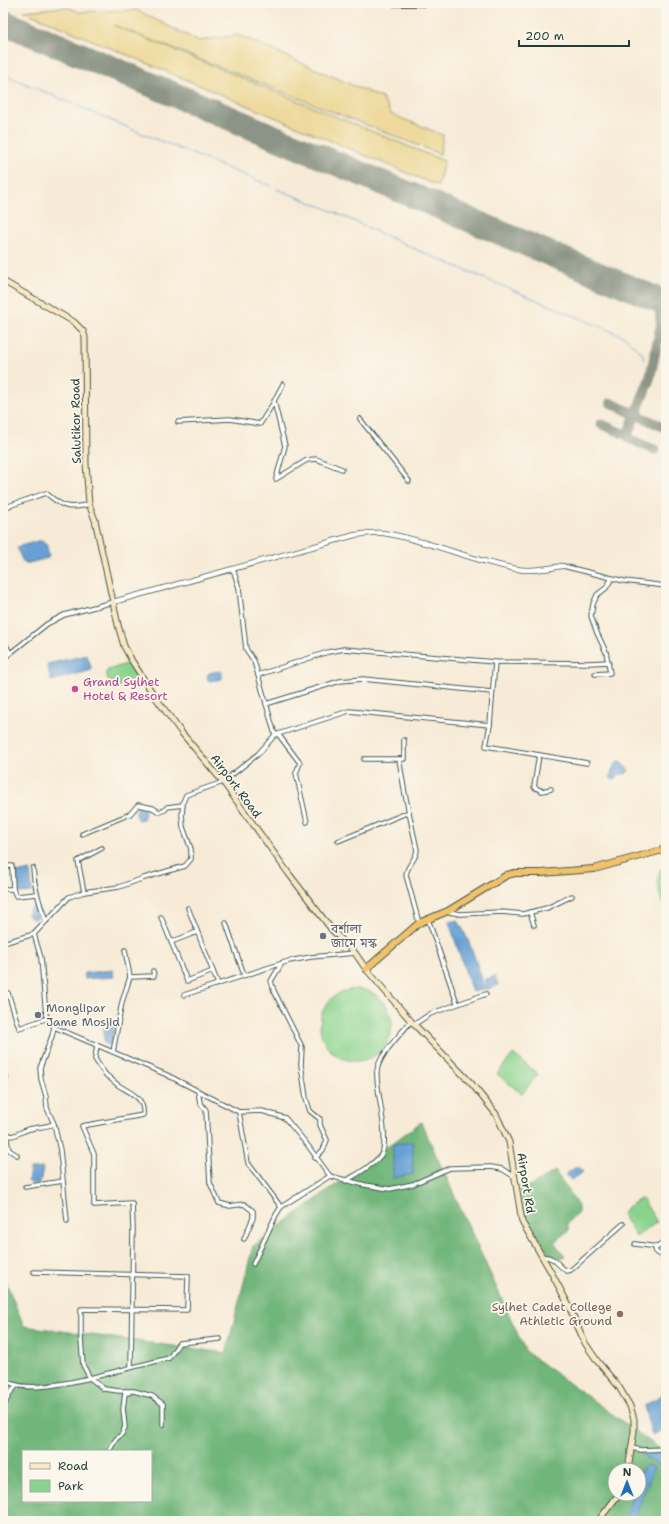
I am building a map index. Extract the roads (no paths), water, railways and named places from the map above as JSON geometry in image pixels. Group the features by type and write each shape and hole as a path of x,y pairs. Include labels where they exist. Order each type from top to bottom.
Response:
{"highway":[{"path":"394,3 471,3"},
{"path":"366,969 419,923 448,911 507,875 515,873 541,873 594,869 666,849"}],"main road":[{"name":"Salutikor Road","path":"3,280 74,322 83,331 85,337 86,464 89,504 95,520 113,602"},
{"name":"Airport Road","path":"113,602 124,646 162,707 223,782 332,930 355,954 366,969"},
{"name":"Airport Rd","path":"366,969 413,1023 471,1083 496,1114 509,1142 522,1222 567,1302 585,1344 619,1387 630,1406 634,1419 634,1431 629,1462"},
{"path":"598,1521 613,1502"}],"street":[{"path":"178,422 230,419 260,424 283,384"},
{"path":"274,401 284,446 276,479 307,460 316,459 342,469"},
{"path":"360,420 409,481"},
{"path":"3,508 46,493 59,504 66,507 89,504"},
{"path":"3,659 47,624 64,615 355,535 382,533 518,570 535,570 563,566 612,578 666,586"},
{"path":"233,569 239,588 246,649 254,660 266,704 277,735 300,763 296,773 307,822"},
{"path":"595,674 610,673 609,662 591,616 593,604 597,595 606,588 612,578"},
{"path":"3,639 10,653"},
{"path":"258,676 328,652 344,649 495,662 609,662"},
{"path":"495,662 490,725 486,746 587,763"},
{"path":"266,704 340,681 363,679 492,692"},
{"path":"3,943 34,934 69,897 84,892 119,887 185,866 191,859 191,849 183,826 183,805 186,795 223,782 258,754 277,735 349,712 490,725"},
{"path":"364,759 404,759 404,740"},
{"path":"539,755 534,787 542,790 551,790"},
{"path":"399,759 417,850 416,857 406,871 406,875 419,923"},
{"path":"82,834 130,814 138,805 153,808 159,812 165,810 167,807 183,805"},
{"path":"338,841 409,812"},
{"path":"84,892 78,861 102,848"},
{"path":"3,866 12,866 13,889 16,896 37,894"},
{"path":"33,868 37,894 46,921"},
{"path":"3,889 13,889"},
{"path":"448,911 460,914 501,912 518,914 547,908 572,896"},
{"path":"188,908 218,984"},
{"path":"530,912 534,925"},
{"path":"161,917 187,981 213,971"},
{"path":"428,919 458,1003"},
{"path":"226,923 244,975"},
{"path":"171,942 198,932"},
{"path":"34,934 41,958 46,1015 54,1027 167,1075 238,1112 262,1111 285,1118 306,1143 315,1158 330,1176 377,1188 390,1189 413,1184 450,1168 491,1166 502,1169 516,1178"},
{"path":"113,1052 122,1002 130,977 125,950"},
{"path":"184,995 282,963 311,957 355,954"},
{"path":"282,963 271,981 274,991 302,1047 301,1065 306,1098 310,1111 320,1119 320,1125 327,1140 323,1150 315,1158"},
{"path":"130,977 154,976 152,970"},
{"path":"3,995 8,993 19,1028 48,1018"},
{"path":"346,1181 374,1162 381,1155 384,1147 383,1122 376,1070 381,1056 413,1023 430,1014 486,994"},
{"path":"54,1027 40,1068 41,1079 46,1096 46,1108 54,1124 60,1150 67,1221"},
{"path":"97,1045 95,1059 105,1074 118,1085 131,1092 140,1101 143,1108 143,1115 82,1126 94,1154 94,1204 132,1204 133,1274 131,1367"},
{"path":"3,1071 6,1078 3,1082"},
{"path":"198,1091 200,1103 206,1110 210,1183 219,1203 230,1206 244,1204 253,1211 253,1218 244,1239"},
{"path":"238,1112 248,1163 281,1207"},
{"path":"3,1124 9,1150 17,1155"},
{"path":"5,1131 11,1136 18,1135 30,1129 47,1127 54,1124"},
{"path":"253,1264 281,1207 330,1176"},
{"path":"25,1187 63,1181"},
{"path":"542,1257 547,1256 552,1258 564,1270 571,1270 623,1224"},
{"path":"663,1242 655,1249 656,1252 666,1258"},
{"path":"636,1244 658,1247"},
{"path":"34,1272 188,1276 187,1310 81,1309 83,1365 90,1378 104,1389 134,1391 152,1396 163,1404 163,1425"},
{"path":"3,1378 6,1381 17,1385 44,1387 90,1378 169,1358 179,1343 220,1339"},
{"path":"3,1408 10,1392 17,1385"},
{"path":"109,1450 116,1439 122,1434 125,1427 125,1393 134,1391"},
{"path":"632,1448 641,1450 666,1449"}],"water":[{"path":"38,541 46,543 49,555 48,558 25,564 17,547"},
{"path":"87,655 92,670 51,681 47,664"},
{"path":"219,671 222,672 222,679 208,680 207,676 209,673"},
{"path":"619,761 621,761 629,771 626,774 620,774 615,779 611,779 613,769"},
{"path":"139,806 144,807 145,813 143,819 138,820 136,810"},
{"path":"30,870 32,892 20,893 16,873"},
{"path":"32,907 36,907 40,913 36,919 32,919 28,915 28,911"},
{"path":"458,920 473,953 484,989 472,992 449,922"},
{"path":"113,970 114,977 85,979 84,973"},
{"path":"495,976 498,985 486,990 484,980"},
{"path":"104,1026 114,1026 112,1043 108,1045 104,1043"},
{"path":"413,1142 413,1174 393,1178 393,1144"},
{"path":"578,1166 583,1172 571,1180 566,1174"},
{"path":"43,1168 40,1183 32,1184 28,1181 30,1169"},
{"path":"666,1392 666,1428 652,1435 644,1406"},
{"path":"643,1451 666,1451 666,1469 642,1456"},
{"path":"647,1465 654,1467 647,1486"},
{"path":"630,1502 641,1502 634,1520 627,1518 627,1512"}],"waterway":[{"path":"3,74 131,129 271,186"},
{"path":"277,189 325,208 424,253 625,337 642,353 644,359"}],"place":[{"name":"Grand Sylhet Hotel & Resort","path":"75,689"},
{"name":"বর্শালা জামে মস্ক","path":"323,936"},
{"name":"Monglipar Jame Mosjid","path":"38,1015"},
{"name":"Sylhet Cadet College Athletic Ground","path":"620,1314"}]}
